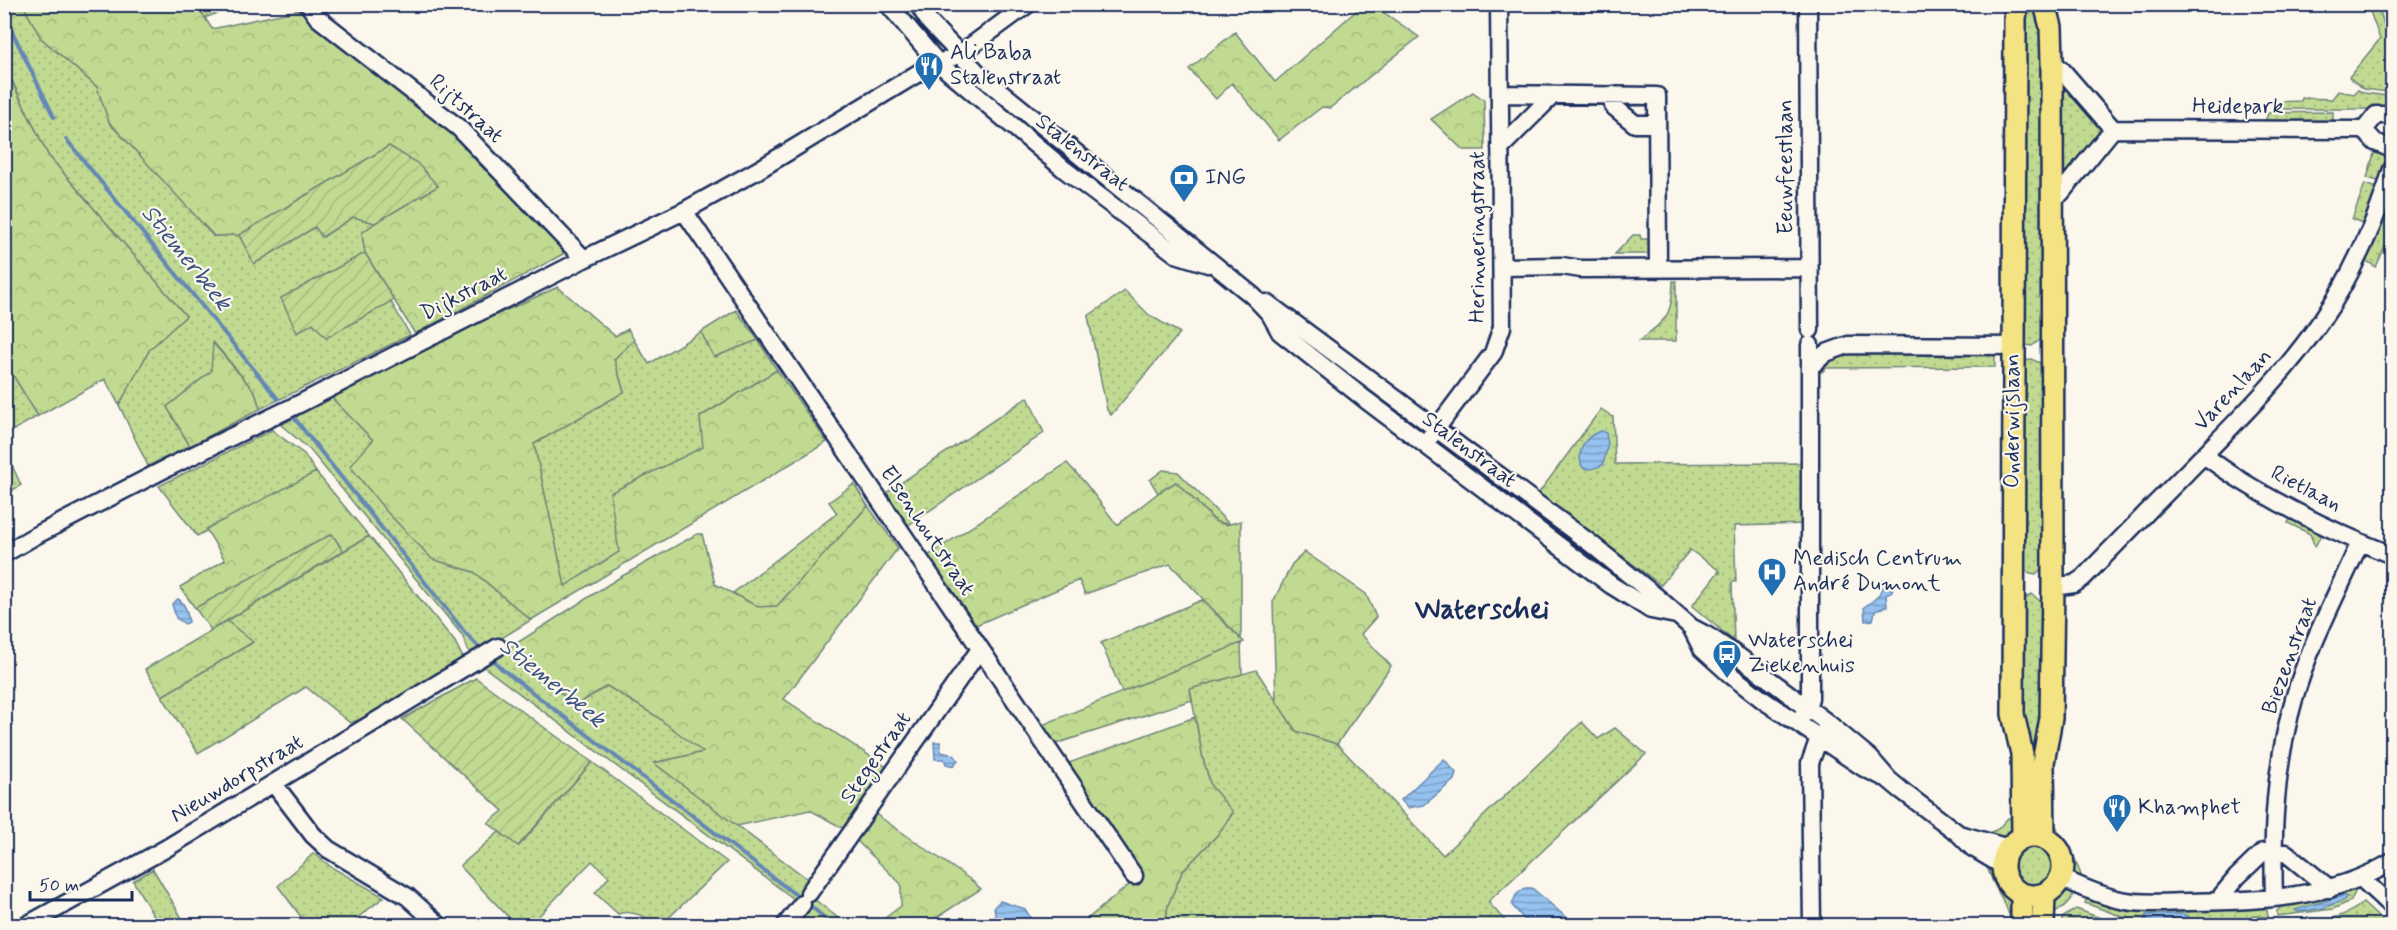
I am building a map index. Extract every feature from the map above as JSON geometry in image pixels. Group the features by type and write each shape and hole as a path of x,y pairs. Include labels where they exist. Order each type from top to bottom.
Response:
{"main road":[{"name":"Onderwijslaan","path":"2017,4 2008,347 2013,714 2022,754 2020,847"},
{"name":"Onderwijslaan","path":"2022,894 2012,888 2006,878 2020,847 2043,763 2051,718 2053,587 2052,62 2051,27 2045,4"},
{"path":"2020,847 2059,850 2063,859 2061,878 2054,888 2044,894 2033,896 2022,894 2022,926"},
{"path":"2043,926 2044,894"}],"street":[{"name":"Rijtstraat","path":"308,4 318,18 459,128 584,259"},
{"name":"Stalenstraat","path":"888,4 937,62 967,90 1065,170 1176,254 1212,265"},
{"name":"Dijkstraat","path":"4,554 167,468 684,211 758,170 937,62 960,54 1028,4"},
{"name":"Herinneringstraat","path":"1425,445 1493,353 1502,327 1500,4"},
{"name":"Eeuwfeestlaan","path":"1807,708 1810,698 1808,4"},
{"name":"Stalenstraat","path":"919,5 930,23 987,81 1253,296 1270,314 1280,332 1366,400 1611,585 1651,610 1676,615"},
{"path":"902,21 919,5"},
{"path":"2051,199 2061,193 2113,129 2061,69 2052,62"},
{"path":"1500,94 1657,96 1658,269"},
{"path":"1500,148 1553,95"},
{"path":"1613,95 1613,106 1635,124 1657,124"},
{"path":"2392,115 2376,115 2364,130 2375,142 2392,149"},
{"name":"Heidepark","path":"2113,129 2364,130"},
{"path":"1065,170 1077,154"},
{"name":"Varenlaan","path":"2053,587 2074,584 2084,578 2286,368 2322,320 2349,272 2392,174"},
{"name":"Elsenhoutstraat","path":"684,211 1134,876"},
{"path":"1502,267 1809,268"},
{"name":"Stalenstraat","path":"1253,296 1266,302 1437,428 1607,557 1668,605 1691,627 1738,656 1807,708 1824,731 1864,768 1889,780 1959,834 2020,847"},
{"path":"1810,367 1826,353 1848,345 2008,347"},
{"path":"1366,400 1377,384"},
{"name":"Rietlaan","path":"2204,454 2222,469 2274,500 2392,555"},
{"name":"Biezenstraat","path":"2274,898 2273,853 2276,788 2294,697 2309,657 2360,542"},
{"name":"Stalenstraat","path":"1691,627 1702,649 1732,676 1798,723 1824,731"},
{"name":"Nieuwdorpstraat","path":"25,926 165,849 496,648"},
{"name":"Stegestraat","path":"786,926 980,649"},
{"path":"1798,723 1807,708"},
{"path":"1812,926 1810,763 1824,731"},
{"path":"274,784 313,835 328,849 408,897 440,926"},
{"path":"2222,901 2222,895 2263,852 2286,853 2330,890"},
{"path":"2061,878 2120,900 2222,901 2303,896 2330,890 2362,879 2392,862"},
{"path":"2362,879 2392,907"}],"green space":[{"path":"1364,4 1373,5 1419,37 1330,108 1322,107 1279,140 1232,83 1216,99 1189,69 1235,32 1275,82"},
{"path":"5,5 23,5 41,38 97,87 110,124 162,177 213,236 239,235 254,264 315,227 323,237 353,217 375,223 362,233 365,253 281,298 313,323 326,337 391,302 410,335 260,409 255,392 214,343 212,371 167,407 190,446 148,466 119,405 150,349 186,316 48,155 5,66"},
{"path":"23,5 197,5 212,29 299,10 451,132 479,164 554,235 563,254 415,334 365,253 362,233 438,186 389,146 239,235 214,236 109,122 97,87 41,38"},
{"path":"197,5 240,5 204,18"},
{"path":"2023,5 2038,5 2041,40 2041,339 2032,346 2024,342"},
{"path":"2378,5 2387,38 2388,92 2364,89 2349,77 2380,39 2368,6"},
{"path":"4,66 48,155 186,316 150,349 119,405 105,379 38,416 11,372 4,341"},
{"path":"2064,79 2104,123 2104,135 2063,183"},
{"path":"2358,90 2387,96 2385,106 2372,109 2273,109 2273,102 2301,101 2302,98 2332,99 2338,91 2354,94"},
{"path":"1473,92 1484,100 1485,150 1463,150 1431,119"},
{"path":"2333,112 2333,122 2265,122 2268,113"},
{"path":"389,146 417,163 438,186 375,223 353,217 322,237 315,227 254,264 239,235"},
{"path":"2376,147 2388,155 2389,159 2383,179 2378,181 2367,178"},
{"path":"2365,184 2379,191 2367,221 2362,223 2352,219"},
{"path":"2392,197 2392,231 2376,267 2365,260"},
{"path":"1633,235 1640,235 1641,239 1651,239 1652,254 1615,254"},
{"path":"365,253 394,300 326,338 313,323 297,333 281,298"},
{"path":"1673,281 1676,281 1676,341 1639,341 1666,317 1671,303"},
{"path":"558,287 615,336 628,329 634,340 614,359 624,392 534,444 565,586 619,552 610,493 703,447 700,417 777,370 827,442 531,620 474,572 432,559 386,511 350,466 373,440 331,397 474,325"},
{"path":"1125,291 1149,315 1180,333 1111,415 1107,410 1088,316"},
{"path":"736,310 758,340 714,357 701,332"},
{"path":"701,332 714,357 758,340 777,370 700,417 704,447 611,493 619,552 565,587 534,444 624,392 614,359 634,340 649,364"},
{"path":"213,343 255,392 260,409 190,446 167,407 211,371"},
{"path":"1845,350 1995,351 1995,367 1826,368 1822,372 1813,372"},
{"path":"2031,359 2040,363 2042,370 2042,568 2036,574 2027,572 2022,564 2023,365"},
{"path":"11,372 38,416 5,435 4,376"},
{"path":"331,397 373,440 432,559 474,572 531,620 471,657 462,635 310,450 281,425"},
{"path":"1028,397 1044,433 907,526 886,493"},
{"path":"1601,409 1613,417 1615,464 1806,463 1806,524 1734,526 1736,582 1732,582 1734,641 1692,606 1719,571 1720,574 1720,571 1690,550 1661,585 1538,494"},
{"path":"272,430 304,454 316,472 197,536 159,486"},
{"path":"5,450 21,485 4,495"},
{"path":"1067,463 1117,525 1176,482 1216,522 1226,525 1241,521 1241,639 1170,564 1085,594 1079,580 974,626 928,556"},
{"path":"1163,470 1178,472 1229,524 1216,522 1176,482 1158,493 1150,480"},
{"path":"316,472 369,536 343,551 332,534 195,608 180,587 225,560 206,529"},
{"path":"854,484 868,506 777,606 758,607 733,593 837,513 829,502"},
{"path":"868,506 898,548 784,699 888,768 846,830 810,810 737,826 654,763 703,752 656,716 607,686 576,705 506,650 617,579 697,534 702,534 715,584 758,607 777,606"},
{"path":"2293,514 2324,529 2315,547 2310,534 2288,523"},
{"path":"332,534 343,551 211,630 195,608"},
{"path":"369,536 455,642 466,664 377,713 350,723 306,687 198,753 162,696 252,643 227,621"},
{"path":"1305,552 1366,594 1376,617 1361,634 1391,666 1337,744 1296,731 1276,701 1273,602 1292,564"},
{"path":"2032,594 2041,602 2041,706 2037,770 2026,804 2023,603 2025,598"},
{"path":"1202,600 1244,642 1122,692 1101,643"},
{"path":"227,621 253,642 162,696 145,669"},
{"path":"1241,643 1242,674 1190,689 1192,700 1055,744 1042,725"},
{"path":"506,650 576,705 607,686 656,716 704,752 654,763 810,881 798,902 484,667"},
{"path":"1256,670 1296,731 1337,744 1443,855 1582,722 1598,739 1615,728 1646,754 1488,902 1509,925 1165,926 1168,905 1182,872 1219,833 1233,813 1211,786 1203,759 1190,689"},
{"path":"476,678 592,762 518,846 488,823 503,811 402,719"},
{"path":"1195,717 1211,786 1233,812 1219,833 1182,872 1168,905 1165,925 1080,925 1142,874 1066,764"},
{"path":"592,762 727,862 660,926 635,913 618,914 595,893 609,877 592,861 529,926 516,925 460,866 499,832 519,846"},
{"path":"874,813 981,889 925,925 876,925 901,906 901,884 855,839"},
{"path":"2008,818 2017,818 2012,834 2000,838 1988,837 1989,833 1998,829"},
{"path":"2054,820 2059,833 2070,846 2081,875 2080,878 2072,870 2053,833"},
{"path":"2034,846 2048,852 2054,866 2048,880 2034,886 2020,880 2014,866 2020,852"},
{"path":"314,853 331,867 384,897 356,919 360,925 307,925 278,886"},
{"path":"1983,861 1991,865 2000,886 2013,901 2015,916 2009,915"},
{"path":"153,869 186,925 159,925 133,881"},
{"path":"2357,887 2351,901 2333,909 2277,916 2277,911 2283,905 2334,896"},
{"path":"2067,890 2075,891 2071,899 2063,908 2051,913 2050,899"},
{"path":"2088,896 2263,907 2267,910 2268,917 2254,916 2237,925 2145,925 2085,903"},
{"path":"814,899 847,925 794,926"},
{"path":"2363,903 2387,925 2292,925 2338,917"},
{"path":"2076,909 2119,925 2062,925 2062,918"}],"water":[{"path":"1601,431 1606,433 1608,444 1603,465 1592,469 1583,468 1580,457 1583,446 1590,437"},
{"path":"1889,579 1894,582 1892,591 1886,595 1887,606 1875,611 1873,620 1865,621 1864,607 1878,596 1883,580"},
{"path":"178,599 183,603 187,612 189,622 185,624 176,618 172,604"},
{"path":"934,742 940,742 941,752 954,755 958,760 953,766 946,764 944,759 935,759"},
{"path":"1444,759 1456,773 1454,780 1424,805 1408,808 1401,800"},
{"path":"1525,888 1532,888 1575,925 1529,925 1512,905 1516,895"},
{"path":"2345,895 2347,897 2345,900 2323,908 2298,912 2295,910"},
{"path":"1000,901 1025,909 1035,925 997,925 994,907"},
{"path":"2182,914 2189,917 2189,925 2159,926 2144,920 2146,915"}],"waterway":[{"name":"Stiemerbeek","path":"4,15 54,117"},
{"name":"Stiemerbeek","path":"66,139 278,399"},
{"name":"Stiemerbeek","path":"295,419 467,635 482,650"},
{"name":"Stiemerbeek","path":"490,657 502,669 801,899"},
{"name":"Stiemerbeek","path":"807,903 834,926"}],"place":[{"name":"Ali Baba Stalenstraat","path":"929,92"},
{"name":"ING","path":"1184,204"},
{"name":"Medisch Centrum André Dumont","path":"1772,598"},
{"name":"Waterschei Ziekenhuis","path":"1727,680"},
{"name":"Khamphet","path":"2117,834"}],"district":[{"name":"Waterschei","path":"1482,610"}]}
